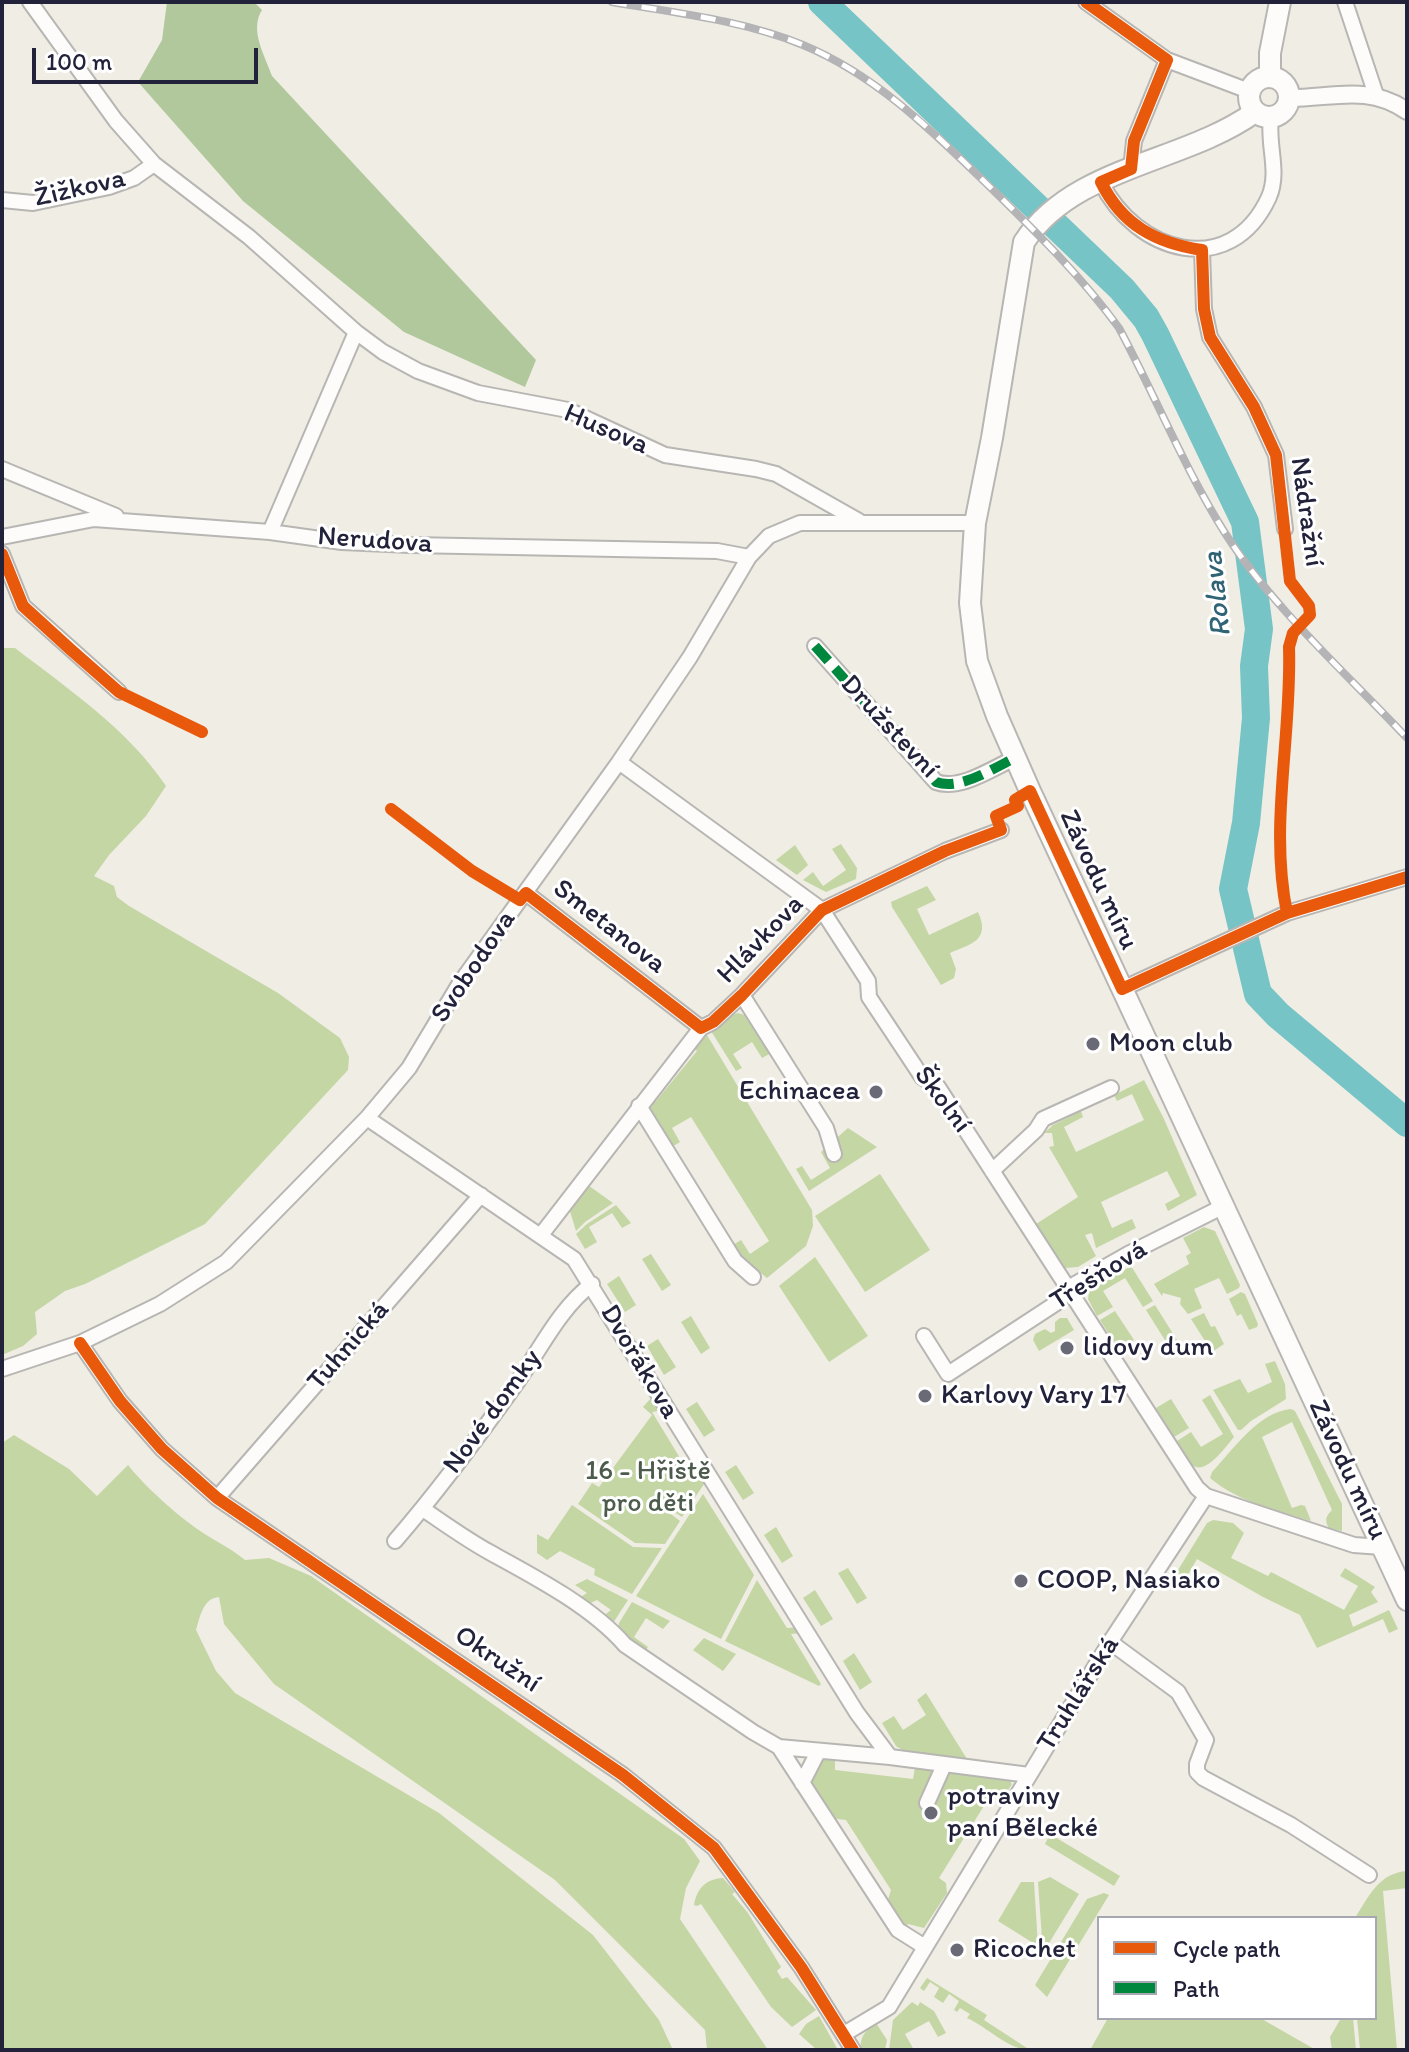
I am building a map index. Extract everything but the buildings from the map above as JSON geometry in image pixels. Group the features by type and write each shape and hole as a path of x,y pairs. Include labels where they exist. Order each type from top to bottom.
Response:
{"main road":[{"path":"1270,77 1270,53 1280,2"},
{"path":"1263,115 1249,102 1249,91 1257,80 1276,78 1286,86 1290,98"},
{"name":"Závodu míru","path":"1290,98 1284,111 1263,115 1223,131 1068,198 1038,224 1024,242 975,523 970,603 972,639 986,687 1015,758 1407,1600"}],"street":[{"name":"Husova","path":"30,2 116,121 154,164 249,237 356,332 383,352 418,371 478,393 568,410 665,455 776,474 859,521"},
{"path":"1086,2 1167,60 1249,91"},
{"path":"1345,2 1376,95"},
{"path":"1131,169 1134,141 1167,60"},
{"path":"1290,98 1376,95 1407,111"},
{"path":"1101,182 1134,226 1161,241 1202,250 1217,248 1233,240 1260,211 1269,196 1275,178 1269,130 1263,115"},
{"name":"Žižkova","path":"2,200 33,203 109,187 134,178 154,164"},
{"name":"Nádražní","path":"1202,250 1204,309 1210,337 1254,407 1276,455 1285,529"},
{"path":"270,532 356,332"},
{"path":"2,469 128,521"},
{"name":"Nerudova","path":"2,537 94,519 270,532 366,543 717,551 749,557"},
{"name":"Svobodova","path":"2,1369 80,1343 160,1304 226,1262 367,1118 409,1068 460,983 619,762 690,657 749,557 769,536 788,526 859,521 975,523"},
{"path":"2,554 23,606 119,692"},
{"name":"Družstevní","path":"815,646 936,782 947,786 958,784 1015,758"},
{"name":"Školní","path":"619,762 822,910 868,981 869,997 922,1077 938,1087 1197,1488 1206,1496"},
{"name":"Hlávkova","path":"541,1235 701,1028 713,1022 742,995 822,910 945,851 1001,830"},
{"path":"1122,989 1287,913 1407,877"},
{"name":"Smetanova","path":"526,893 701,1028"},
{"name":"Hlávkova","path":"742,995 826,1128 834,1154"},
{"path":"992,1171 1036,1130 1043,1119 1111,1088"},
{"path":"639,1106 735,1261 753,1277"},
{"name":"Dvořákova","path":"367,1118 574,1259 857,1713 890,1757"},
{"name":"Tuhnická","path":"217,1498 481,1195"},
{"name":"Třešňová","path":"924,1336 948,1374 1058,1302 1068,1288 1224,1206"},
{"name":"Nové domky","path":"395,1541 423,1509 517,1382 576,1296 592,1284"},
{"name":"Okružní","path":"80,1343 120,1401 162,1449 217,1498 623,1775 714,1848 801,1967 853,2050"},
{"path":"1206,1496 1354,1545 1382,1547"},
{"name":"Truhlářská","path":"844,2034 889,2007 1110,1642 1206,1496"},
{"path":"423,1509 489,1552 523,1569 611,1630 625,1645 779,1747 890,1757 1029,1775"},
{"path":"1110,1642 1178,1692 1206,1740 1197,1764 1197,1772 1203,1778 1291,1825 1369,1875"},
{"path":"779,1747 898,1930 925,1947"},
{"path":"802,1783 818,1752"},
{"path":"927,1803 944,1765"}],"green space":[{"path":"167,2 254,2 262,10 258,18 258,34 272,76 536,360 525,387 404,332 243,201 138,82 162,40"},
{"path":"2,648 15,648 96,711 134,746 166,786 146,816 109,855 94,876 114,886 117,897 129,906 278,993 340,1038 349,1057 348,1070 205,1224 65,1291 35,1312 37,1334 23,1346 2,1355"},
{"path":"841,844 857,868 856,879 826,892 803,880 813,872 823,886 846,870 832,849"},
{"path":"795,845 808,865 797,875 776,860"},
{"path":"927,886 936,900 917,909 929,935 978,912 981,921 982,929 977,940 950,953 956,969 954,978 941,985 891,902"},
{"path":"738,1013 748,1016 773,1052 762,1058 752,1042 733,1054 742,1068 736,1071 711,1031 729,1016"},
{"path":"707,1035 812,1210 813,1226 806,1246 767,1278 731,1246 741,1240 750,1254 769,1241 691,1117 672,1128 680,1142 670,1148 650,1112 650,1105"},
{"path":"1144,1080 1197,1195 1168,1211 1165,1204 1180,1196 1167,1171 1101,1202 1112,1228 1132,1219 1136,1228 1096,1248 1092,1233 1085,1235 1096,1256 1078,1267 1065,1268 1036,1224 1078,1197 1049,1147 1054,1146 1052,1133 1044,1133 1081,1111 1083,1117 1064,1127 1076,1152 1144,1120 1132,1094 1117,1101 1114,1095"},
{"path":"848,1128 877,1147 809,1191 796,1169 802,1166 811,1180 830,1168 821,1152"},
{"path":"880,1174 930,1250 865,1292 815,1216"},
{"path":"585,1183 613,1203 576,1231 569,1208"},
{"path":"616,1205 631,1223 622,1228 612,1213 589,1227 597,1242 585,1249 576,1234"},
{"path":"1204,1227 1215,1231 1240,1285 1227,1294 1219,1278 1194,1289 1202,1308 1188,1314 1180,1304 1181,1298 1163,1293 1162,1296 1154,1284 1189,1264 1186,1256 1191,1253 1183,1238"},
{"path":"651,1254 671,1285 662,1291 642,1259"},
{"path":"815,1257 868,1336 829,1362 779,1286"},
{"path":"1131,1266 1153,1301 1143,1307 1125,1278 1103,1291 1113,1307 1097,1316 1088,1299 1089,1291"},
{"path":"619,1276 636,1305 625,1312 607,1284"},
{"path":"1241,1292 1245,1294 1258,1324 1249,1330 1241,1314 1237,1316 1229,1299"},
{"path":"1155,1305 1182,1348 1175,1357 1170,1349 1172,1343 1168,1345 1146,1310"},
{"path":"1115,1311 1134,1340 1119,1350 1100,1320"},
{"path":"1204,1313 1224,1344 1212,1352 1191,1319"},
{"path":"691,1316 710,1348 701,1354 681,1322"},
{"path":"1067,1318 1074,1330 1039,1351 1033,1340 1035,1334 1045,1329 1051,1333 1055,1331 1055,1322"},
{"path":"658,1339 676,1367 664,1375 647,1346"},
{"path":"1275,1361 1285,1384 1286,1399 1238,1430 1213,1390 1240,1379 1248,1393 1272,1382 1265,1364"},
{"path":"1210,1395 1234,1437 1209,1463 1197,1467 1187,1460 1177,1441 1191,1432 1201,1447 1223,1434 1202,1400"},
{"name":"16 - Hřiště pro děti","path":"652,1397 665,1410 652,1412 691,1476 704,1475 708,1478 682,1517 671,1510 668,1512 680,1521 665,1544 635,1543 578,1504 592,1483 599,1487 652,1415 643,1407"},
{"path":"1171,1399 1189,1428 1174,1437 1156,1408"},
{"path":"697,1402 715,1430 704,1437 686,1409"},
{"path":"1291,1409 1295,1411 1342,1504 1342,1531 1327,1525 1326,1518 1332,1510 1292,1422 1262,1437 1292,1508 1305,1506 1311,1521 1245,1499 1210,1478 1212,1472 1257,1424"},
{"path":"14,1435 69,1469 97,1496 128,1465 155,1494 198,1530 245,1560 269,1558 311,1576 684,1839 700,1861 686,1888 680,1919 768,2050 707,2050 705,2030 555,1880 274,1684 224,1624 219,1597 206,1604 196,1630 216,1671 235,1693 439,1813 593,1935 659,2020 673,2050 2,2050 2,1443"},
{"path":"736,1465 754,1493 743,1500 725,1472"},
{"path":"703,1494 754,1575 721,1639 636,1596"},
{"path":"572,1505 633,1547 662,1548 632,1594 594,1575 595,1569 560,1551 547,1560 537,1553 537,1534 548,1540"},
{"path":"1213,1520 1233,1523 1244,1533 1231,1558 1268,1576 1271,1572 1344,1610 1358,1586 1340,1576 1345,1568 1375,1587 1371,1592 1378,1602 1349,1615 1353,1627 1389,1610 1398,1629 1389,1633 1383,1619 1317,1648 1300,1615 1197,1559 1186,1578 1178,1574 1207,1523"},
{"path":"776,1527 793,1556 782,1563 764,1535"},
{"path":"848,1568 867,1598 857,1604 838,1573"},
{"path":"587,1579 628,1600 613,1623 603,1616 611,1610 597,1600 584,1606 576,1600 587,1593 575,1585"},
{"path":"757,1580 787,1628 801,1627 804,1633 791,1634 821,1684 819,1686 725,1641"},
{"path":"815,1590 833,1619 821,1626 803,1598"},
{"path":"632,1602 670,1621 663,1629 646,1618 634,1637 648,1647 644,1653 618,1630"},
{"path":"704,1638 736,1654 723,1671 693,1650"},
{"path":"854,1653 872,1682 860,1690 843,1661"},
{"path":"926,1693 966,1760 907,1753 896,1746 882,1723 894,1716 903,1730 926,1715 917,1700"},
{"path":"827,1757 835,1758 835,1770 913,1779 915,1767 1007,1778 1012,1784 1007,1792 992,1793 939,1878 946,1883 947,1893 924,1928 908,1924 905,1928 886,1906 891,1890 846,1820 830,1818 820,1802 811,1778 818,1764"},
{"path":"1050,1834 1120,1876 1114,1886 1045,1844"},
{"path":"1407,1871 1407,1888 1383,1891 1397,2050 1360,2050 1357,2020 1377,2020 1377,1916 1356,1916 1382,1881"},
{"path":"1050,1877 1079,1894 1043,1953 1038,1882"},
{"path":"723,1878 735,1892 732,1894 748,1913 781,1967 777,1971 782,1979 787,1977 816,2010 792,2027 771,2007 701,1904 694,1905 703,1886"},
{"path":"1021,1882 1034,1882 1038,1946 998,1921"},
{"path":"1104,1893 1109,1895 1047,1997 1035,1985 1087,1899"},
{"path":"927,1978 987,2015 984,2020 1030,2050 1006,2042 967,2018 970,2014 960,2008 957,2012 954,2010 959,2001 949,1994 943,2003 934,1997 939,1988 930,1982 924,1991 920,1988"},
{"path":"912,2002 918,2006 920,2002 934,2011 946,2033 938,2037 929,2021 905,2034 914,2050 889,2050 893,2020"},
{"path":"819,2016 838,2050 817,2050 799,2034 806,2024"},
{"path":"1107,2020 1264,2020 1316,2050 1090,2050"},
{"path":"1340,2020 1353,2020 1356,2050 1332,2050 1330,2037"},
{"path":"876,2023 887,2040 885,2050 861,2050 864,2034"}],"waterway":[{"name":"Rolava","path":"822,2 1122,289 1155,334 1245,522 1259,629 1254,666 1256,718 1246,823 1233,889 1258,994 1278,1015 1407,1123"}],"railway":[{"path":"612,2 733,23 803,45 880,89 948,147 1042,238 1119,328 1183,457 1225,533 1287,614 1407,738"}],"marked path":[{"path":"815,646 936,782 966,781 1015,758"}],"cycle path":[{"path":"1086,2 1167,60 1134,141 1131,169 1101,182 1119,210 1142,230 1155,237 1202,250 1204,309 1210,337 1254,407 1276,455 1290,581 1309,606 1310,615 1293,633 1289,647 1280,847 1287,913"},
{"path":"2,554 23,606 70,649 119,692 202,732"},
{"path":"391,809 472,871 520,900 526,893 701,1028 713,1022 742,995 822,910 945,851 1001,830 996,816 1018,806 1015,800 1030,791 1122,989 1287,913 1407,877"},
{"path":"80,1343 120,1401 162,1449 217,1498 623,1775 714,1848 801,1967 853,2050"}],"place":[{"name":"Moon club","path":"1093,1044"},
{"name":"Echinacea","path":"876,1092"},
{"name":"lidovy dum","path":"1067,1348"},
{"name":"Karlovy Vary 17","path":"925,1396"},
{"name":"COOP, Nasiako","path":"1021,1581"},
{"name":"potraviny paní Bělecké","path":"931,1813"},
{"name":"Ricochet","path":"957,1950"}]}
